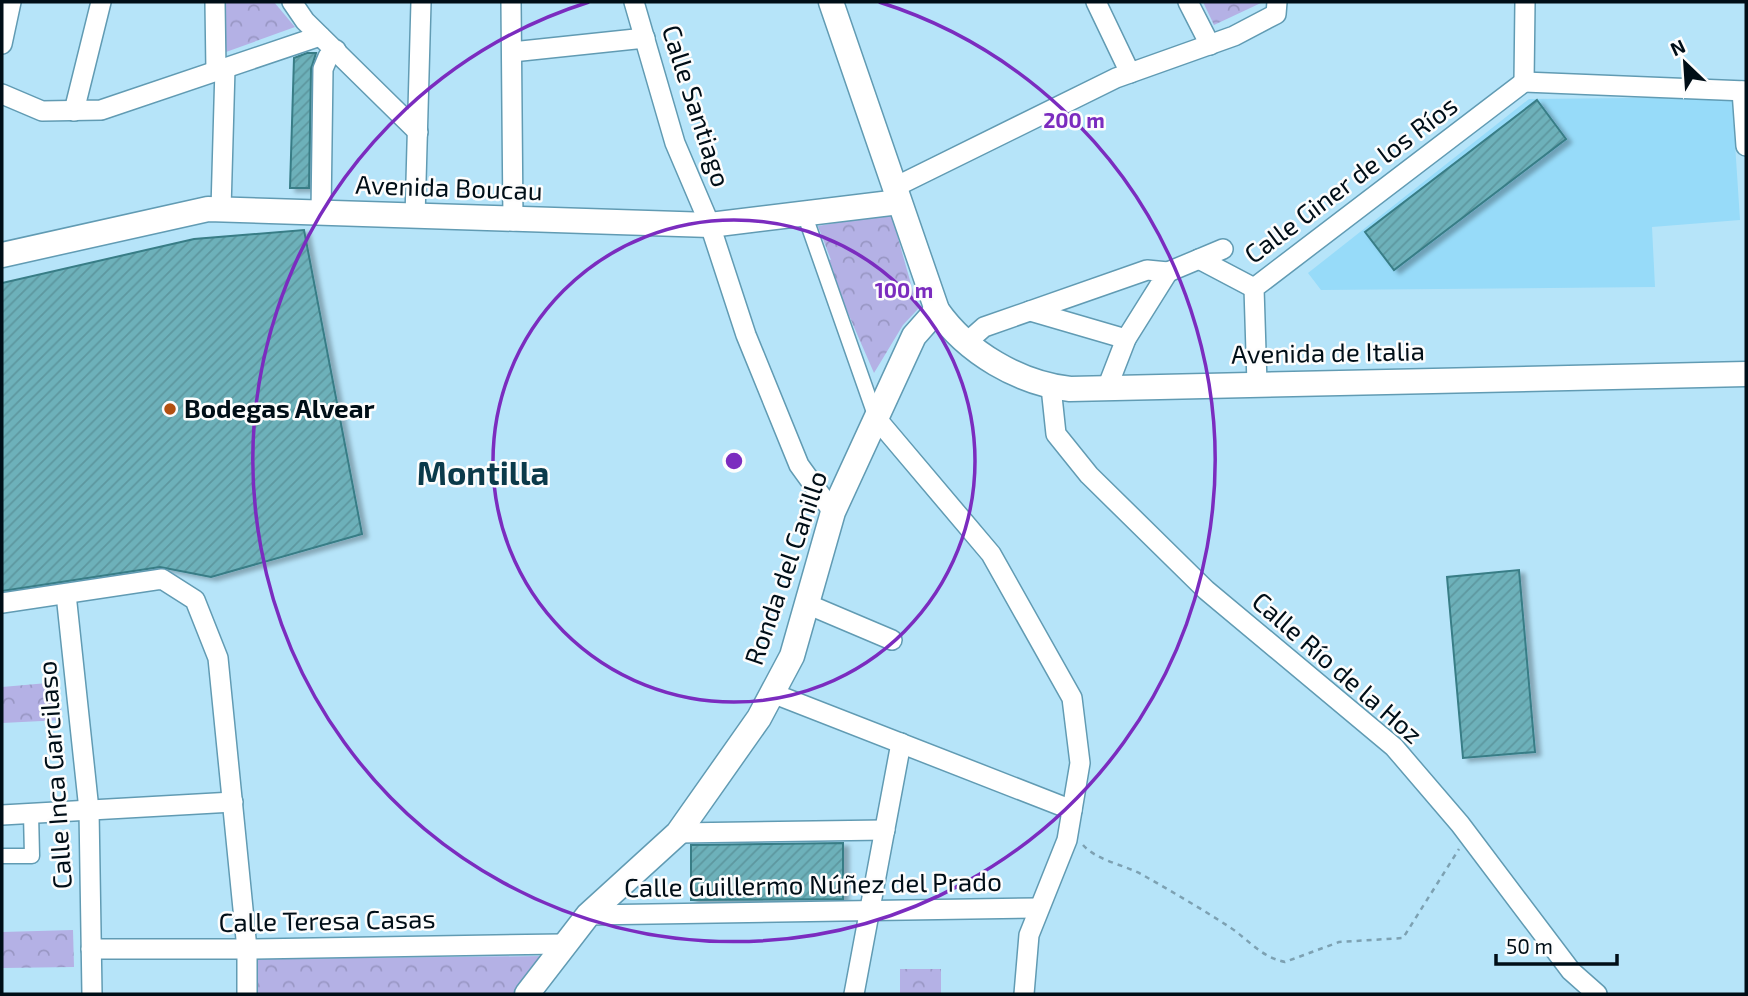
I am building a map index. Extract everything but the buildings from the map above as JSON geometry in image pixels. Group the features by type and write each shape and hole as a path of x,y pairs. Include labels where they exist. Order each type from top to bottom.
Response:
{"street":[{"path":"2,44 11,2"},
{"path":"74,111 101,2"},
{"path":"215,2 220,70 221,209"},
{"path":"292,2 320,36 418,132"},
{"path":"415,217 421,2"},
{"path":"511,2 513,221"},
{"name":"Calle Santiago","path":"634,2 675,143 710,225 746,335 799,465 833,512"},
{"name":"Avenida de Italia","path":"831,2 937,310 967,342 998,365 1028,380 1051,387 1107,388 1746,374"},
{"path":"1096,2 1130,74"},
{"path":"1188,2 1210,45"},
{"path":"1525,2 1524,82 1744,91 1746,146"},
{"path":"897,195 1130,74 1234,36 1276,8"},
{"path":"2,94 42,111 101,110 320,36"},
{"path":"512,52 645,38"},
{"path":"321,213 323,69 328,57 337,50"},
{"name":"Calle Giner de los Ríos","path":"1257,384 1254,288 1524,82"},
{"name":"Avenida Boucau","path":"2,255 208,209 513,221 710,225 804,214 897,195"},
{"path":"804,214 876,418 991,554 1072,698 1080,763 1069,830 1029,935 1024,994"},
{"path":"967,342 984,327 1147,270 1168,272 1223,249"},
{"path":"1199,259 1254,288"},
{"path":"1107,388 1126,339 1168,272"},
{"name":"Ronda del Canillo","path":"527,994 588,915 678,833 759,718 792,656 833,512 914,336 937,310"},
{"path":"1030,311 1126,339"},
{"name":"Calle Río de la Hoz","path":"1051,387 1056,434 1090,475 1206,590 1394,747 1468,835 1571,971 1597,994"},
{"path":"2,603 162,579 195,600 218,658 247,950 247,994"},
{"name":"Calle Inca Garcilaso","path":"66,593 89,810 92,994"},
{"path":"807,604 892,640"},
{"path":"772,693 1072,810"},
{"path":"854,994 901,743"},
{"path":"2,815 233,802"},
{"path":"2,856 32,856 31,813"},
{"path":"678,833 884,830"},
{"name":"Calle Guillermo Núñez del Prado","path":"588,915 1039,908"},
{"name":"Calle Teresa Casas","path":"91,949 247,950 563,944"}],"path":[{"path":"1069,830 1089,852 1127,866 1227,925 1256,951 1286,962 1339,942 1403,938 1468,835"}],"shaded area":[{"path":"1732,97 1740,220 1652,227 1655,287 1321,290 1308,273 1529,99"}],"green space":[{"path":"224,2 274,2 295,27 226,52"},
{"path":"1203,2 1263,2 1214,25"},
{"path":"891,213 918,309 903,325 874,373 824,258 831,260 818,226"},
{"path":"59,682 62,720 2,723 2,687"},
{"path":"73,930 74,967 3,968 2,932"},
{"path":"545,956 516,994 256,994 256,959"},
{"path":"900,969 941,969 941,994 900,994"}],"place":[{"name":"Bodegas Alvear","path":"170,409"}],"district":[{"name":"Montilla","path":"483,473"}]}
